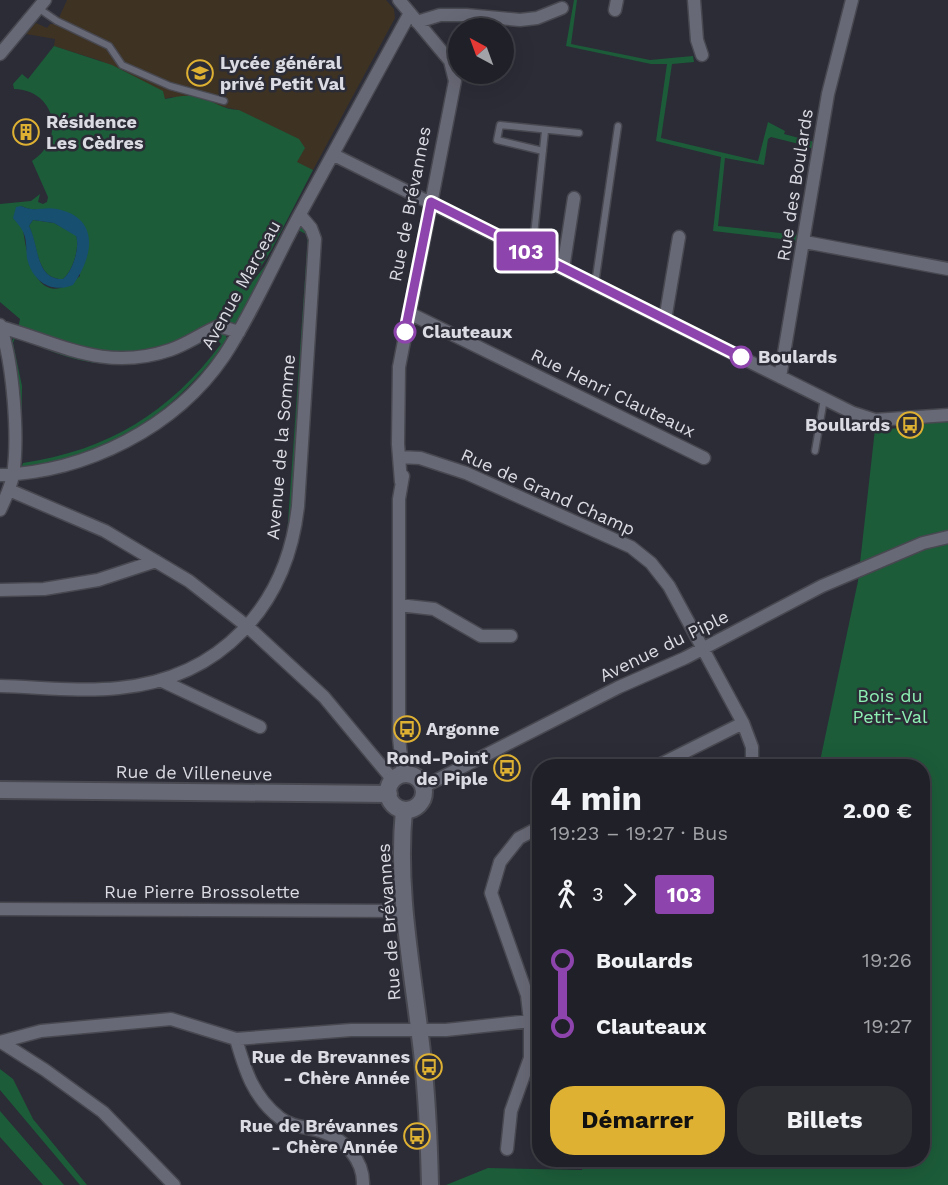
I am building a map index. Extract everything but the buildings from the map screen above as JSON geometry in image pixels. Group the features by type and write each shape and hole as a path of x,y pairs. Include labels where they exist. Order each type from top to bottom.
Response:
{"street":[{"name":"Rue de Brévannes","path":"399,0 450,61 455,81 399,367 399,434 402,457"},
{"path":"694,0 697,40 702,55"},
{"name":"Rue des Boulards","path":"780,377 805,242 828,94 852,0"},
{"path":"0,54 41,4"},
{"path":"414,17 457,15 528,19 562,8"},
{"name":"Avenue Marceau","path":"0,475 81,462 134,437 183,401 204,381 238,332 300,214 414,17"},
{"path":"334,155 824,399 875,420 948,415"},
{"path":"563,269 574,198"},
{"name":"Avenue de la Somme","path":"0,686 119,688 160,680 198,665 224,649 248,627 263,609 284,572 295,538 315,239 311,228 300,214"},
{"path":"665,320 679,237"},
{"path":"805,242 948,269"},
{"name":"Rue Henri Clauteaux","path":"409,313 704,458"},
{"path":"0,326 71,352 121,358 147,357 171,350 219,326 238,332"},
{"path":"0,326 8,353 14,400 13,474 0,510"},
{"path":"395,783 415,776 423,787 424,794 419,804 404,810 394,805 395,783 399,738 400,482 405,473 402,457"},
{"name":"Rue de Grand Champ","path":"402,457 420,458 466,473 631,547 651,563 669,586 743,723 752,747 752,759"},
{"path":"9,490 105,531 189,581 248,627 324,697 395,783"},
{"name":"Avenue du Piple","path":"423,787 619,687 703,649 812,591 923,543 948,527"},
{"name":"Avenue du Piple","path":"923,543 948,537"},
{"path":"0,590 44,588 98,580 156,561"},
{"path":"399,605 434,609 481,636 511,636"},
{"path":"160,680 260,727"},
{"path":"671,759 743,723"},
{"name":"Rue de Villeneuve","path":"0,790 395,783"},
{"name":"Rue de Brévannes","path":"404,810 402,833 405,911 427,1108 430,1185"},
{"path":"507,1149 511,1111 531,1058 530,1021 527,995 491,893 500,862 519,838 532,832"},
{"name":"Rue Pierre Brossolette","path":"0,909 405,911"},
{"path":"0,1042 41,1031 171,1019 236,1038 351,1030 417,1031 530,1021"},
{"name":"Rue de Brévannes","path":"417,1031 424,1185"},
{"path":"236,1038 248,1080 263,1103 282,1120 338,1139 355,1156 363,1176 363,1185"},
{"path":"0,1042 45,1070 103,1112 174,1185"}],"lane":[{"path":"41,4 57,21 109,46 122,66 170,86 224,101"},
{"path":"543,151 497,140 500,125 579,133"},
{"path":"595,285 618,126"},
{"path":"525,250 534,235 545,131"},
{"path":"815,451 824,399"}],"shaded area":[{"path":"67,0 386,0 394,9 395,18 313,170 296,162 239,110 172,97 164,99 101,61 54,46 55,39 26,34 36,23 47,28 50,24 56,24"}],"green space":[{"path":"574,0 577,0 571,44 650,60 693,56 694,62 672,64 661,138 758,161 768,122 785,131 784,134 814,142 814,150 807,146 771,137 768,139 764,165 725,158 718,226 799,235 799,241 713,231 721,157 656,141 667,64 651,64 566,46"},
{"path":"54,46 112,65 163,91 165,99 186,96 203,98 239,110 299,139 305,148 297,162 313,170 272,249 249,286 264,267 317,173 234,327 216,324 214,321 168,349 116,356 18,329 20,319 0,302 0,204 31,201 40,194 38,202 43,204 47,202 48,197 32,161 43,152 52,129 52,117 47,106 28,91 14,89 13,84 22,74 28,79","holes":["21,206 29,209 63,212 80,221 80,276 63,287 50,288 40,282 33,270 24,237"]},
{"path":"33,220 54,223 76,235 75,258 63,279 54,278 43,268 29,226"},
{"path":"302,227 310,231 291,519 279,571 262,596 277,566 287,536 308,235 298,230"},
{"path":"212,332 225,332 227,340 212,360 177,397 137,428 92,450 45,464 22,466 23,463 83,449 110,438 158,409 180,390 221,344 215,337 175,355 173,351"},
{"path":"16,335 77,356 110,361 137,360 140,363 108,364 77,359 48,350 19,337 15,338 13,343 22,386 21,461 17,458 19,410 10,344"},
{"name":"Bois du Petit-Val","path":"948,415 948,1185 446,1185 488,1168 582,1170 582,1167 930,1167 930,759 820,759 858,581 875,429 914,428 914,418"},
{"path":"0,1069 13,1079 33,1119 87,1185 80,1185 0,1090"},
{"path":"0,1111 64,1185 43,1185 0,1137"}],"water":[{"path":"16,207 57,209 81,221 87,230 88,251 85,263 73,285 57,288 50,286 44,284 33,273 27,258 24,234 13,218","holes":["33,220 54,223 76,236 77,241 73,265 63,279 47,274 39,260 29,226"]}],"bus line":[{"name":"103","path":"405,332 431,202 741,357"}],"place":[{"name":"Lycée général privé Petit Val","path":"200,73"},
{"name":"Résidence Les Cèdres","path":"26,132"},
{"name":"Clauteaux","path":"405,332"},
{"name":"Boulards","path":"741,357"},
{"name":"Boullards","path":"910,425"},
{"name":"Argonne","path":"407,729"},
{"name":"Rond-Point de Piple","path":"507,768"},
{"name":"Rue de Brevannes - Chère Année","path":"429,1067"},
{"name":"Rue de Brévannes - Chère Année","path":"417,1136"}]}
